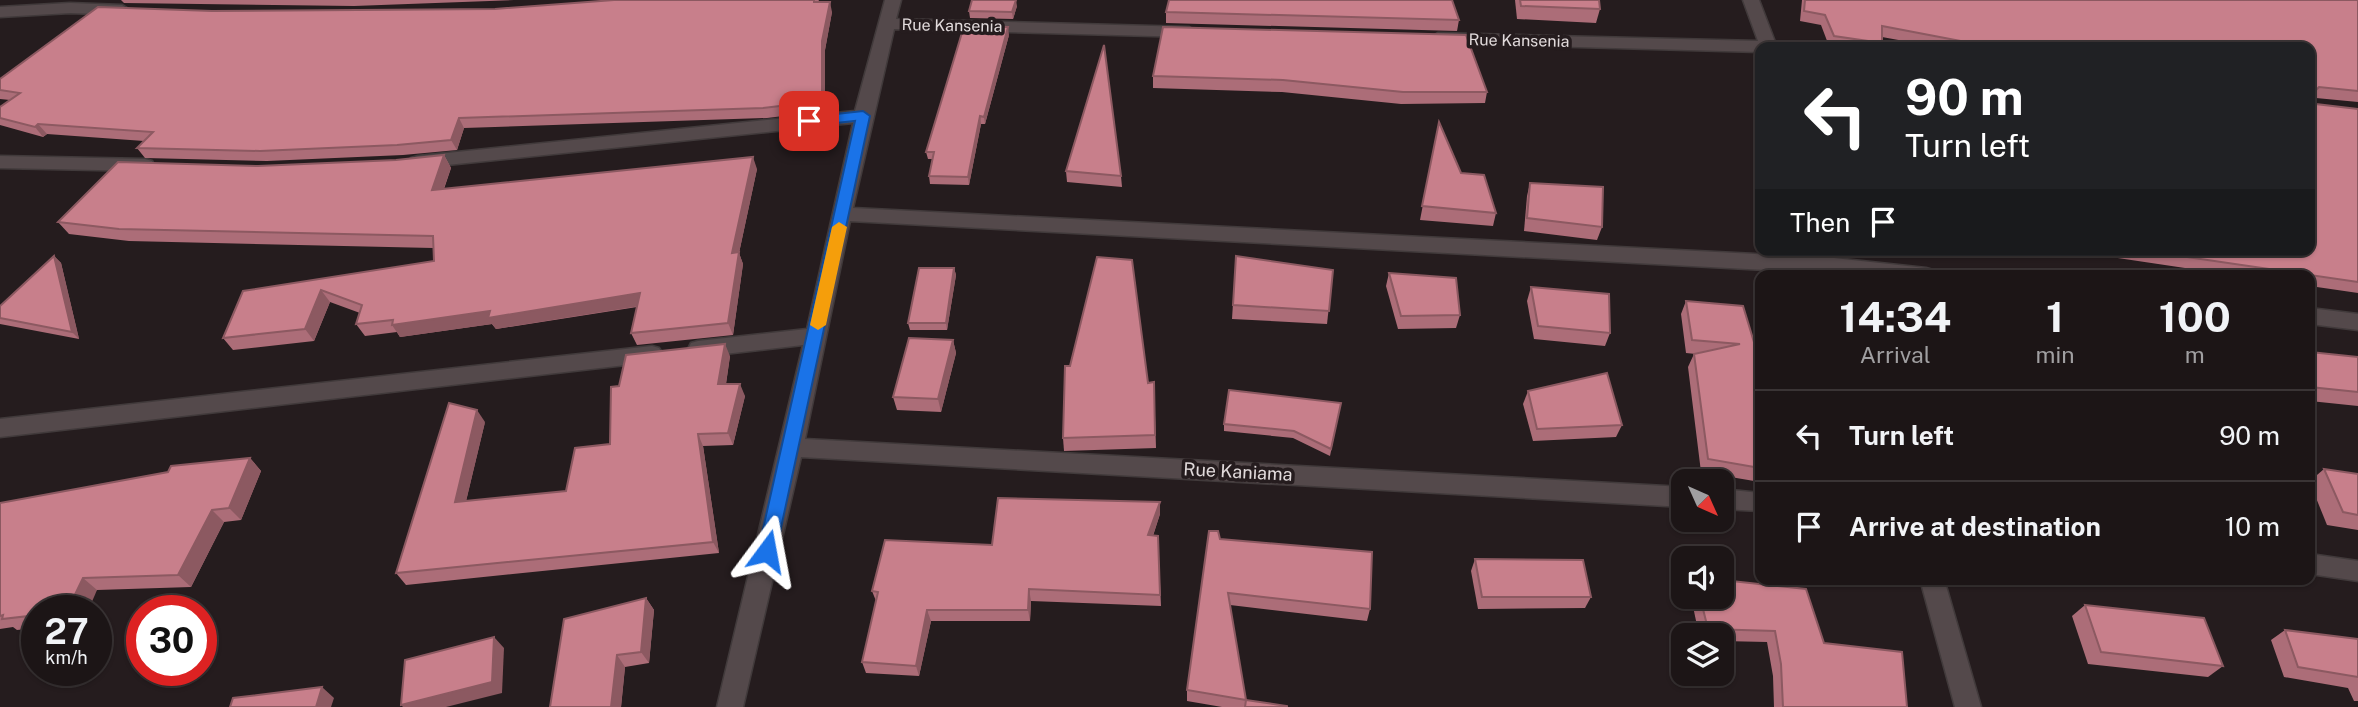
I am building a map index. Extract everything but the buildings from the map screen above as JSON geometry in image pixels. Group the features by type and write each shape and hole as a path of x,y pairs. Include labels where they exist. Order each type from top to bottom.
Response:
{"street":[{"path":"730,707 792,447 863,116 893,0"},
{"path":"1751,0 1768,42"},
{"path":"6,11 70,8 136,10"},
{"name":"Rue Kansenia","path":"887,24 1208,32"},
{"name":"Rue Kansenia","path":"1418,38 1755,47"},
{"path":"403,164 863,116"},
{"path":"0,162 159,166"},
{"path":"842,214 1834,263 1888,270"},
{"path":"2315,317 2358,322"},
{"path":"0,428 816,335"},
{"name":"Rue Kaniama","path":"792,447 1671,496"},
{"path":"1734,500 1755,502"},
{"path":"2315,565 2358,570"},
{"path":"1934,585 1969,707"}],"slow traffic":[{"path":"818,325 839,227"}],"route":[{"path":"767,551 863,116 809,121"}]}
